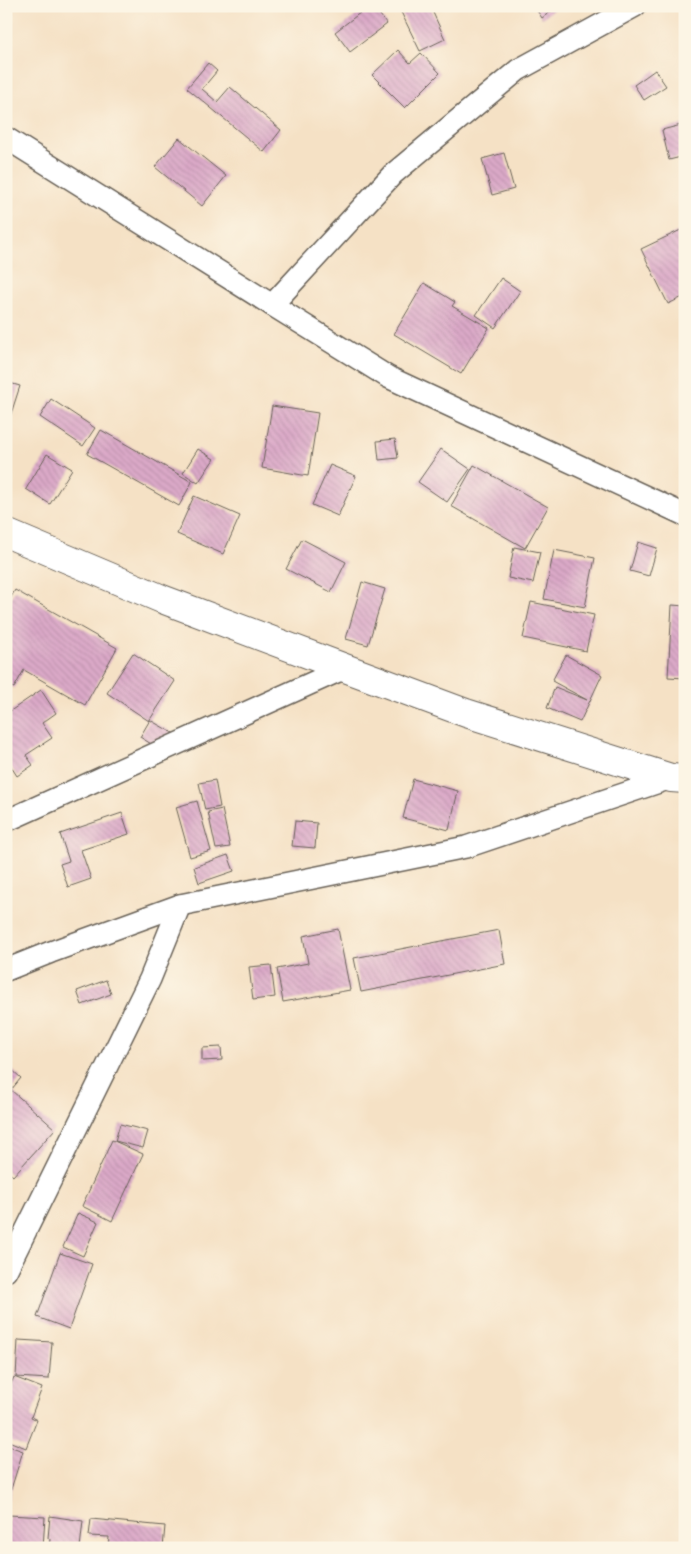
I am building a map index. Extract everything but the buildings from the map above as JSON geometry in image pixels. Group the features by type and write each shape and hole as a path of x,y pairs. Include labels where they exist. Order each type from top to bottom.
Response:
{"street":[{"path":"272,305 393,174 518,70 636,6"},
{"path":"6,138 388,377 685,515"},
{"path":"6,533 162,599 466,713 678,779"},
{"path":"6,821 345,668"},
{"path":"6,970 180,905 466,847 678,779"},
{"path":"6,1271 48,1182 150,979 180,905"}]}
